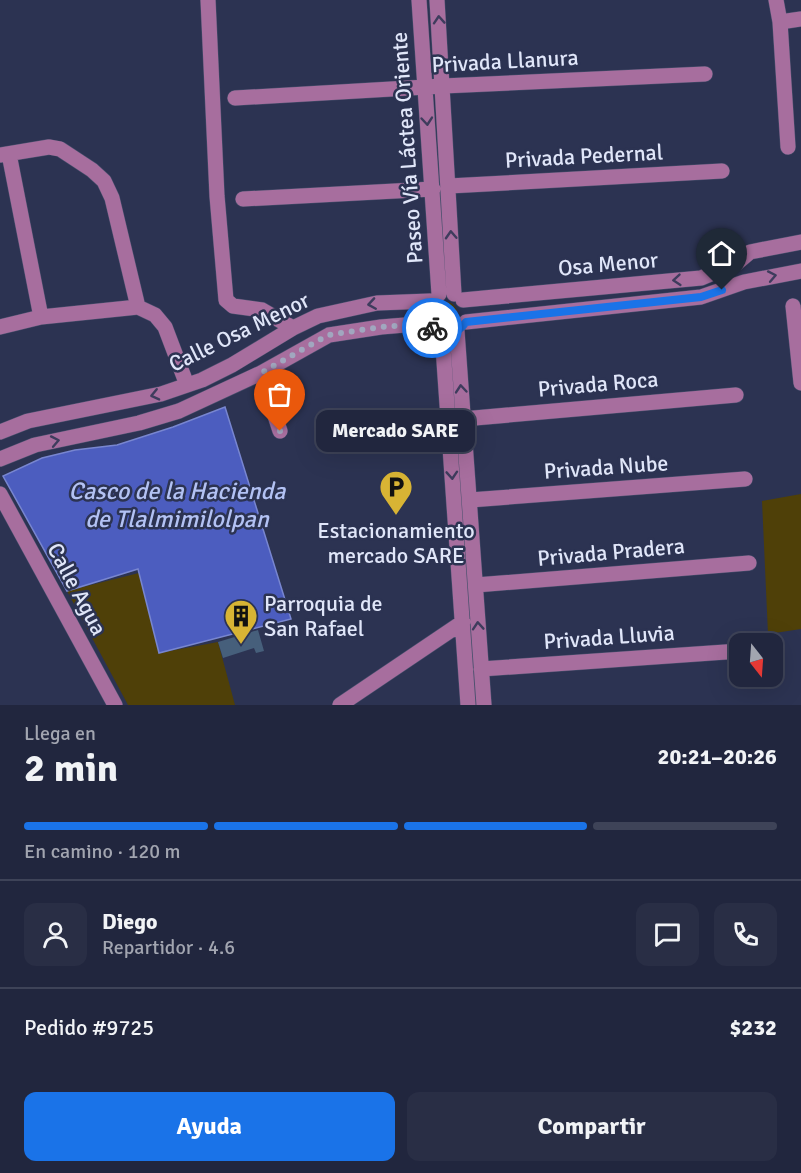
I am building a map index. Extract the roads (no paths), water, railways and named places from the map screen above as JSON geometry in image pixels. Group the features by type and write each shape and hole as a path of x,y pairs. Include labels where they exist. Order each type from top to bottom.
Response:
{"street":[{"path":"208,0 217,196 226,300 232,306 262,310 293,328"},
{"name":"Paseo Vía Láctea Oriente","path":"420,0 424,87 433,189 447,297"},
{"path":"437,0 449,186 447,297"},
{"path":"776,0 794,124 788,147"},
{"path":"780,22 801,19"},
{"name":"Privada Llanura","path":"235,98 705,74"},
{"path":"41,317 4,154 49,147 60,149 92,170 104,181 112,198 138,307"},
{"name":"Privada Pedernal","path":"449,186 722,171"},
{"path":"243,199 433,189"},
{"name":"Osa Menor","path":"447,297 701,278 736,263 750,252 801,242"},
{"name":"Osa Menor","path":"455,329 701,297 744,282 801,271"},
{"path":"447,297 426,312 434,330 455,329"},
{"path":"447,297 467,310 455,329 463,622 468,705"},
{"name":"Calle Osa Menor","path":"0,432 28,420 161,394 187,385 232,365 293,328 318,316 377,303 447,297"},
{"path":"793,306 801,374"},
{"path":"0,327 41,317 138,307 155,315 165,327 187,385"},
{"name":"Calle Osa Menor","path":"0,459 35,445 139,423 179,411 261,373 328,335 429,323"},
{"path":"455,329 464,419 484,705"},
{"path":"261,373 280,431"},
{"name":"Privada Roca","path":"464,419 736,395"},
{"name":"Privada Nube","path":"470,500 745,479"},
{"name":"Calle Agua","path":"0,494 115,705"},
{"name":"Privada Pradera","path":"476,585 749,563"},
{"path":"340,705 463,622"},
{"name":"Privada Lluvia","path":"481,669 729,652"}],"water":[{"name":"Casco de la Hacienda de Tlalmimilolpan","path":"225,407 291,619 159,653 138,569 67,591 3,476 42,458 75,450 117,445"}],"place":[{"name":"Mercado SARE","path":"280,431"},
{"name":"Estacionamiento mercado SARE","path":"396,516"},
{"name":"Parroquia de San Rafael","path":"241,645"}]}
